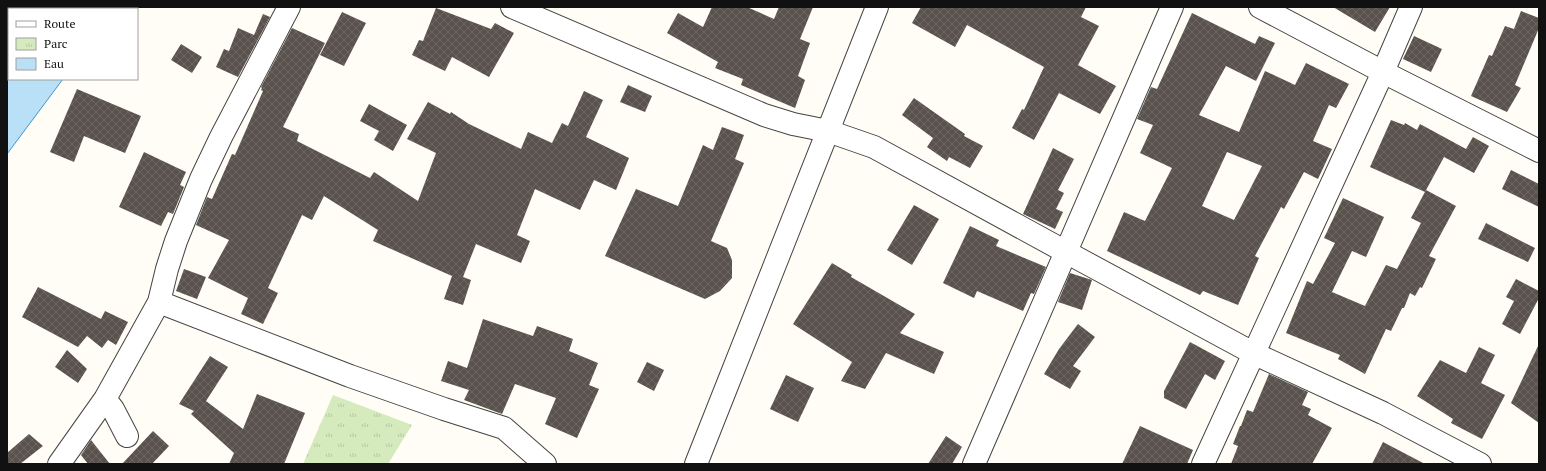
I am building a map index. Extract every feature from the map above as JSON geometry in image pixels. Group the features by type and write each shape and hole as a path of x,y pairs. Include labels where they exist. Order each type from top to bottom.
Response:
{"street":[{"path":"59,464 105,399 159,302 166,269 201,179 221,136 288,7"},
{"path":"512,7 764,115 792,124 828,131 874,147 1253,353 1383,412 1480,464"},
{"path":"696,464 877,7"},
{"path":"974,464 1172,7"},
{"path":"1260,7 1383,72 1539,151"},
{"path":"1203,464 1383,72 1411,7"},
{"path":"159,302 350,376 504,428 544,464"},
{"path":"105,399 113,409 127,436"}],"green space":[{"path":"333,395 412,425 388,464 303,464"}],"water":[{"path":"7,7 110,7 8,8 8,80 62,80 7,154"}],"building":[{"path":"712,7 747,7 774,19 779,7 813,7 800,39 810,43 798,76 805,80 795,108 741,85 743,79 715,68 718,62 667,33 678,13 703,27"},
{"path":"921,7 1086,7 1081,17 1099,26 1078,65 1116,86 1100,114 1059,93 1034,140 1012,128 1022,109 1024,110 1044,67 967,25 955,47 912,23"},
{"path":"1333,7 1390,7 1375,32"},
{"path":"436,8 491,29 495,23 514,33 489,77 452,57 445,71 412,55 419,40 423,41"},
{"path":"1521,11 1539,18 1539,28 1515,85 1521,88 1507,112 1471,96 1489,55 1492,56 1505,26 1514,29"},
{"path":"342,12 366,23 344,66 320,55"},
{"path":"1192,13 1255,44 1259,36 1275,43 1256,81 1226,66 1199,115 1239,132 1265,71 1295,85 1306,63 1349,84 1336,108 1329,105 1313,141 1332,149 1318,179 1304,172 1284,209 1281,207 1255,256 1259,258 1238,305 1203,291 1200,295 1107,251 1124,212 1145,221 1172,168 1140,153 1153,125 1137,119 1151,87 1157,89","holes":["1227,152 1262,166 1234,220 1202,206"]},
{"path":"263,14 270,17 238,77 216,67 224,49 229,51 238,28 254,35"},
{"path":"292,28 325,43 283,127 299,134 297,141 370,178 374,172 418,201 436,153 407,139 428,102 450,114 451,112 469,124 521,149 528,132 552,143 562,123 568,126 584,91 603,100 586,137 629,158 616,190 594,180 580,210 535,189 517,235 530,241 521,263 476,244 463,277 471,280 463,305 444,299 452,276 373,241 378,230 324,196 312,220 302,215 268,288 278,293 263,324 241,314 248,298 208,278 229,240 196,225 207,197 212,199 232,154 235,155 263,91 261,90 261,87"},
{"path":"1414,36 1442,49 1431,72 1403,59"},
{"path":"181,44 202,57 192,73 171,60"},
{"path":"628,85 652,96 645,112 620,102"},
{"path":"77,89 141,116 125,153 84,136 74,162 50,152"},
{"path":"914,98 965,134 964,136 983,146 970,168 949,157 947,161 927,147 933,138 902,115"},
{"path":"369,104 407,125 393,151 374,140 379,131 360,121"},
{"path":"1391,120 1404,125 1405,123 1417,130 1420,124 1466,149 1473,137 1489,146 1474,173 1444,157 1425,192 1370,167"},
{"path":"722,127 744,135 735,159 744,163 711,241 727,248 732,260 732,278 720,291 705,299 605,256 636,189 678,206 703,145 713,150"},
{"path":"1053,148 1074,159 1058,190 1064,193 1056,209 1063,212 1055,229 1023,214"},
{"path":"144,152 186,172 180,185 184,187 173,214 168,212 161,226 119,207"},
{"path":"1511,170 1539,184 1539,207 1502,189"},
{"path":"1426,190 1456,206 1429,256 1436,259 1422,288 1420,287 1415,296 1410,293 1404,308 1402,308 1391,331 1386,329 1365,374 1338,359 1340,355 1286,333 1307,281 1313,284 1335,243 1324,238 1343,198 1384,217 1366,257 1352,251 1332,292 1365,306 1386,265 1397,269 1421,223 1411,218"},
{"path":"914,205 939,219 912,265 887,250"},
{"path":"1486,223 1535,248 1528,262 1478,239"},
{"path":"970,226 999,240 996,246 1046,267 1034,294 1031,293 1023,311 977,291 974,298 943,283"},
{"path":"832,263 852,275 851,277 915,314 900,333 944,352 934,374 886,353 865,389 841,381 852,362 793,324"},
{"path":"184,269 206,277 197,299 176,291"},
{"path":"1070,273 1092,280 1082,310 1058,302"},
{"path":"1516,279 1539,291 1539,298 1520,334 1502,324 1514,301 1506,297"},
{"path":"38,287 101,319 105,311 128,322 116,345 108,340 102,348 87,336 78,347 22,317"},
{"path":"483,319 533,336 537,326 573,339 569,351 598,363 589,385 599,389 577,438 545,424 556,398 515,384 502,414 464,400 469,390 441,381 448,361 467,368"},
{"path":"1078,324 1095,337 1073,366 1081,371 1070,389 1044,374 1059,349"},
{"path":"1190,342 1225,361 1215,380 1205,374 1186,409 1164,398 1164,391"},
{"path":"1539,344 1539,423 1511,403"},
{"path":"1479,347 1495,355 1481,383 1505,395 1482,439 1451,423 1453,419 1417,396 1440,360 1466,373"},
{"path":"67,350 87,369 78,383 55,367"},
{"path":"210,356 228,367 206,401 243,429 257,394 305,413 284,464 229,464 234,453 191,414 194,411 179,404"},
{"path":"647,362 664,370 654,391 637,382"},
{"path":"1269,374 1308,392 1302,405 1311,409 1308,415 1332,428 1312,464 1231,464 1238,446 1233,444 1240,426 1247,410 1253,412"},
{"path":"786,375 814,388 798,422 770,409"},
{"path":"1140,426 1193,450 1187,464 1122,464"},
{"path":"153,431 169,446 152,464 122,464"},
{"path":"29,434 43,446 20,464 7,464 7,453"},
{"path":"946,436 962,447 952,464 928,464"},
{"path":"91,440 110,464 88,464 81,455"},
{"path":"1383,442 1425,464 1372,464"}]}
